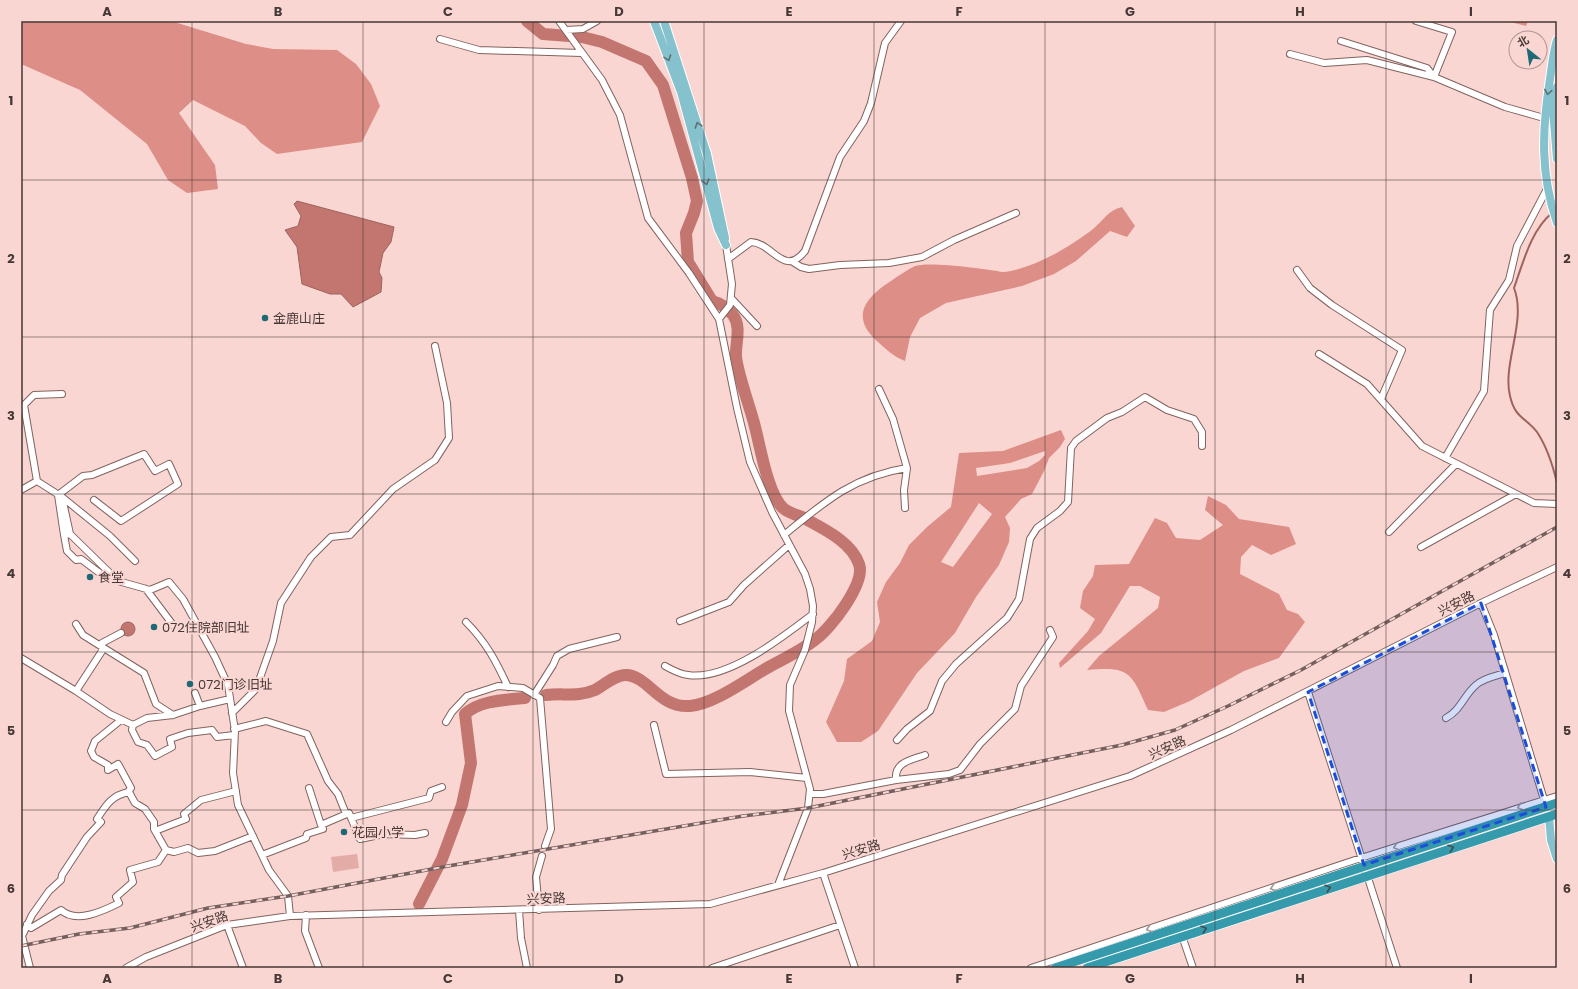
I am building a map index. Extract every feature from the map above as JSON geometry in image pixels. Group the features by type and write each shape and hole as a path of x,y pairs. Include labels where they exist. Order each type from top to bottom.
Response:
{"highway":[{"path":"1054,968 1179,927 1362,862 1545,803 1557,803"},
{"path":"1087,968 1553,815"}],"main road":[{"path":"654,21 680,92 718,228 726,245"},
{"path":"664,21 707,154 726,245"},
{"path":"1557,40 1544,118 1543,140 1543,156 1548,187 1557,221"},
{"path":"1557,87 1553,110 1557,159"},
{"path":"1553,815 1557,828"},
{"path":"1553,815 1551,840 1557,859"}],"street":[{"path":"559,21 602,80 620,115 648,218 689,273 719,319 737,408 750,462 772,512 808,582 812,597 813,614 810,630 790,685 789,711 810,794 808,808 778,885"},
{"path":"566,31 583,29 597,21"},
{"path":"793,262 799,259 805,251 826,200 837,164 864,121 871,103 885,43 901,21"},
{"path":"1416,21 1452,32 1434,77"},
{"path":"440,39 479,50 582,53"},
{"path":"1341,41 1427,68 1434,77"},
{"path":"1290,54 1324,63 1367,60 1434,77 1505,108 1544,118"},
{"path":"1543,140 1556,142"},
{"path":"1445,458 1484,391 1490,310 1509,280 1517,246 1548,187"},
{"path":"728,259 751,242 757,242 786,261 793,262 801,267 810,269 840,265 889,263 922,258 954,240 1016,213"},
{"path":"719,319 731,301 732,284 726,245"},
{"path":"1297,270 1310,288 1332,305 1402,350 1381,398"},
{"path":"731,301 757,326"},
{"path":"232,713 256,689 273,641 281,603 311,557 331,537 350,535 393,489 435,460 449,438 448,403 435,346"},
{"path":"1319,354 1367,384 1422,446 1534,503 1557,504"},
{"path":"879,389 893,419 907,468 905,508"},
{"path":"62,394 34,395 23,403 37,481 60,496 110,536 135,561"},
{"path":"897,740 907,729 930,711 942,681 956,664 1007,618 1014,608 1019,599 1030,539 1037,528 1060,511 1068,502 1071,448 1076,442 1107,418 1122,412 1145,396 1167,410 1194,419 1202,432 1202,446"},
{"path":"60,496 83,476 92,475 144,454 155,471 169,464 178,484 121,522 94,500"},
{"path":"1390,532 1456,464"},
{"path":"784,535 844,488 887,471 907,468"},
{"path":"21,490 37,481"},
{"path":"1421,547 1516,494"},
{"path":"60,496 67,535 67,551 76,560 81,559 109,580"},
{"path":"67,535 118,581 150,590 169,582 182,599 224,674 228,685 234,732 233,773 238,805 269,870 288,896 290,916"},
{"path":"680,621 729,602 744,585 789,545"},
{"name":"兴安路","path":"126,968 146,957 227,924 306,915 539,910 710,904 778,885 1130,776 1231,730 1481,603 1557,567"},
{"path":"146,589 173,625"},
{"path":"1481,603 1494,635 1545,803 1553,815"},
{"path":"665,666 675,672 689,676 705,675 731,667 759,653 813,614"},
{"path":"466,622 482,638 494,657 508,687"},
{"path":"76,624 83,635 144,673 156,704 173,715"},
{"path":"810,794 823,794 896,780 949,774 960,770 980,744 1015,709 1021,686 1053,637 1050,630"},
{"path":"76,691 103,648 102,643 121,633"},
{"path":"534,695 557,656 569,649 617,637"},
{"path":"21,658 76,691 110,714 133,726"},
{"path":"1446,718 1454,714 1476,684 1484,679 1505,673"},
{"path":"446,722 452,712 468,696 498,686 522,688 540,698 551,829 545,846"},
{"path":"1308,692 1397,968"},
{"path":"196,693 200,706"},
{"path":"133,726 147,718 173,715 200,706 230,699"},
{"path":"121,720 95,741 90,751 94,757 108,765 108,770 118,764 131,788 128,792"},
{"path":"133,726 132,730 138,742 147,745 155,756 172,748 170,739 188,733 212,730 217,737 266,721 307,734 328,781 338,794 360,839 384,834 415,835 425,833"},
{"path":"654,725 666,774 750,772 807,778"},
{"path":"896,780 895,772 899,766 925,755"},
{"path":"321,825 349,816 429,798 431,790 442,787"},
{"path":"262,855 306,838 307,834 323,829 309,788"},
{"path":"154,831 186,819 184,814 201,800 236,791"},
{"path":"128,792 136,803 145,809 154,822 154,831 166,850 174,852 188,848 198,853 215,851 253,836"},
{"path":"30,968 22,936 27,924 48,891 61,880 62,875 87,837 101,822 97,819 108,802 119,794 128,792"},
{"path":"1545,803 1557,796"},
{"path":"27,924 31,928 61,910 66,914 76,917 97,911 102,912 119,903 116,897 133,882 130,870 158,862 166,850"},
{"path":"539,910 536,877 542,856"},
{"path":"1031,968 1362,862"},
{"path":"823,872 855,968"},
{"path":"519,910 521,938 527,968"},
{"path":"306,915 305,931 319,968"},
{"path":"227,924 243,968"},
{"path":"712,968 840,925"},
{"path":"1179,927 1193,968"}],"highlighted area":[{"path":"1481,603 1546,807 1364,865 1308,692"}],"shaded area":[{"path":"21,21 171,21 246,44 273,49 337,50 356,64 371,84 380,106 362,142 277,154 261,143 245,126 193,100 179,113 215,165 218,189 187,193 168,180 147,144 80,90 21,64"},
{"path":"1507,21 1528,21 1526,26"},
{"path":"297,201 394,227 391,242 383,253 379,272 382,278 381,292 353,307 341,294 330,294 302,284 297,247 285,230 298,226 301,216 294,204"},
{"path":"1122,207 1135,226 1127,237 1110,231 1076,261 1054,274 1022,286 946,303 920,318 910,337 905,361 894,355 878,342 869,333 864,324 864,308 874,294 882,287 915,266 932,264 972,267 1003,272 1026,267 1062,250 1093,229 1113,210"},
{"path":"1061,430 1065,439 1060,447 1049,458 1032,494 1021,499 1005,517 1010,528 1009,542 999,565 976,597 955,633 917,673 878,731 861,742 837,742 826,722 844,681 847,659 872,641 880,622 877,602 886,582 900,563 909,545 927,527 951,507 959,453 1003,451","holes":["1045,451 1045,455 1039,461 1027,468 977,476 976,468 1010,463","979,503 992,514 953,567 941,562"]},
{"path":"1208,496 1226,505 1239,519 1289,527 1296,544 1271,555 1252,545 1241,557 1240,574 1279,594 1287,610 1298,614 1305,622 1279,658 1244,671 1190,701 1164,712 1148,710 1133,680 1127,674 1112,669 1087,670 1099,656 1158,608 1160,597 1140,586 1130,586 1101,633 1060,668 1059,663 1088,631 1095,619 1080,608 1083,591 1093,576 1095,565 1129,564 1155,518 1167,523 1176,538 1200,540 1223,525 1205,510"},
{"path":"125,622 131,622 135,626 135,632 131,636 125,636 121,632 121,626"},
{"path":"357,854 359,868 333,872 331,857"}],"waterway":[{"path":"527,21 543,34 582,37 602,42 646,61 663,85 692,178 697,201 686,233 688,262 712,301 726,308 736,320 738,330 736,352 737,364 768,480 777,501 783,508 835,536 850,548 859,564 860,572 857,582 846,604 830,625 816,639 730,691 709,701 690,706 679,705 662,698 642,681 627,675 614,678 589,692 546,695"},
{"path":"1552,213 1538,228 1528,248 1514,288 1518,314 1508,384 1510,396 1515,409 1521,417 1533,427 1544,444 1554,470 1557,483"},
{"path":"419,904 442,859 462,805 471,763 465,714 471,709 486,703 525,698"}],"railway":[{"path":"21,946 79,934 130,928 208,908 288,896 448,866 743,816 808,808 1122,745 1175,730 1301,670 1557,527"}],"place":[{"name":"金鹿山庄","path":"265,318"},
{"name":"食堂","path":"90,577"},
{"name":"072住院部旧址","path":"154,627"},
{"name":"072门诊旧址","path":"190,684"},
{"name":"花园小学","path":"344,832"}]}
